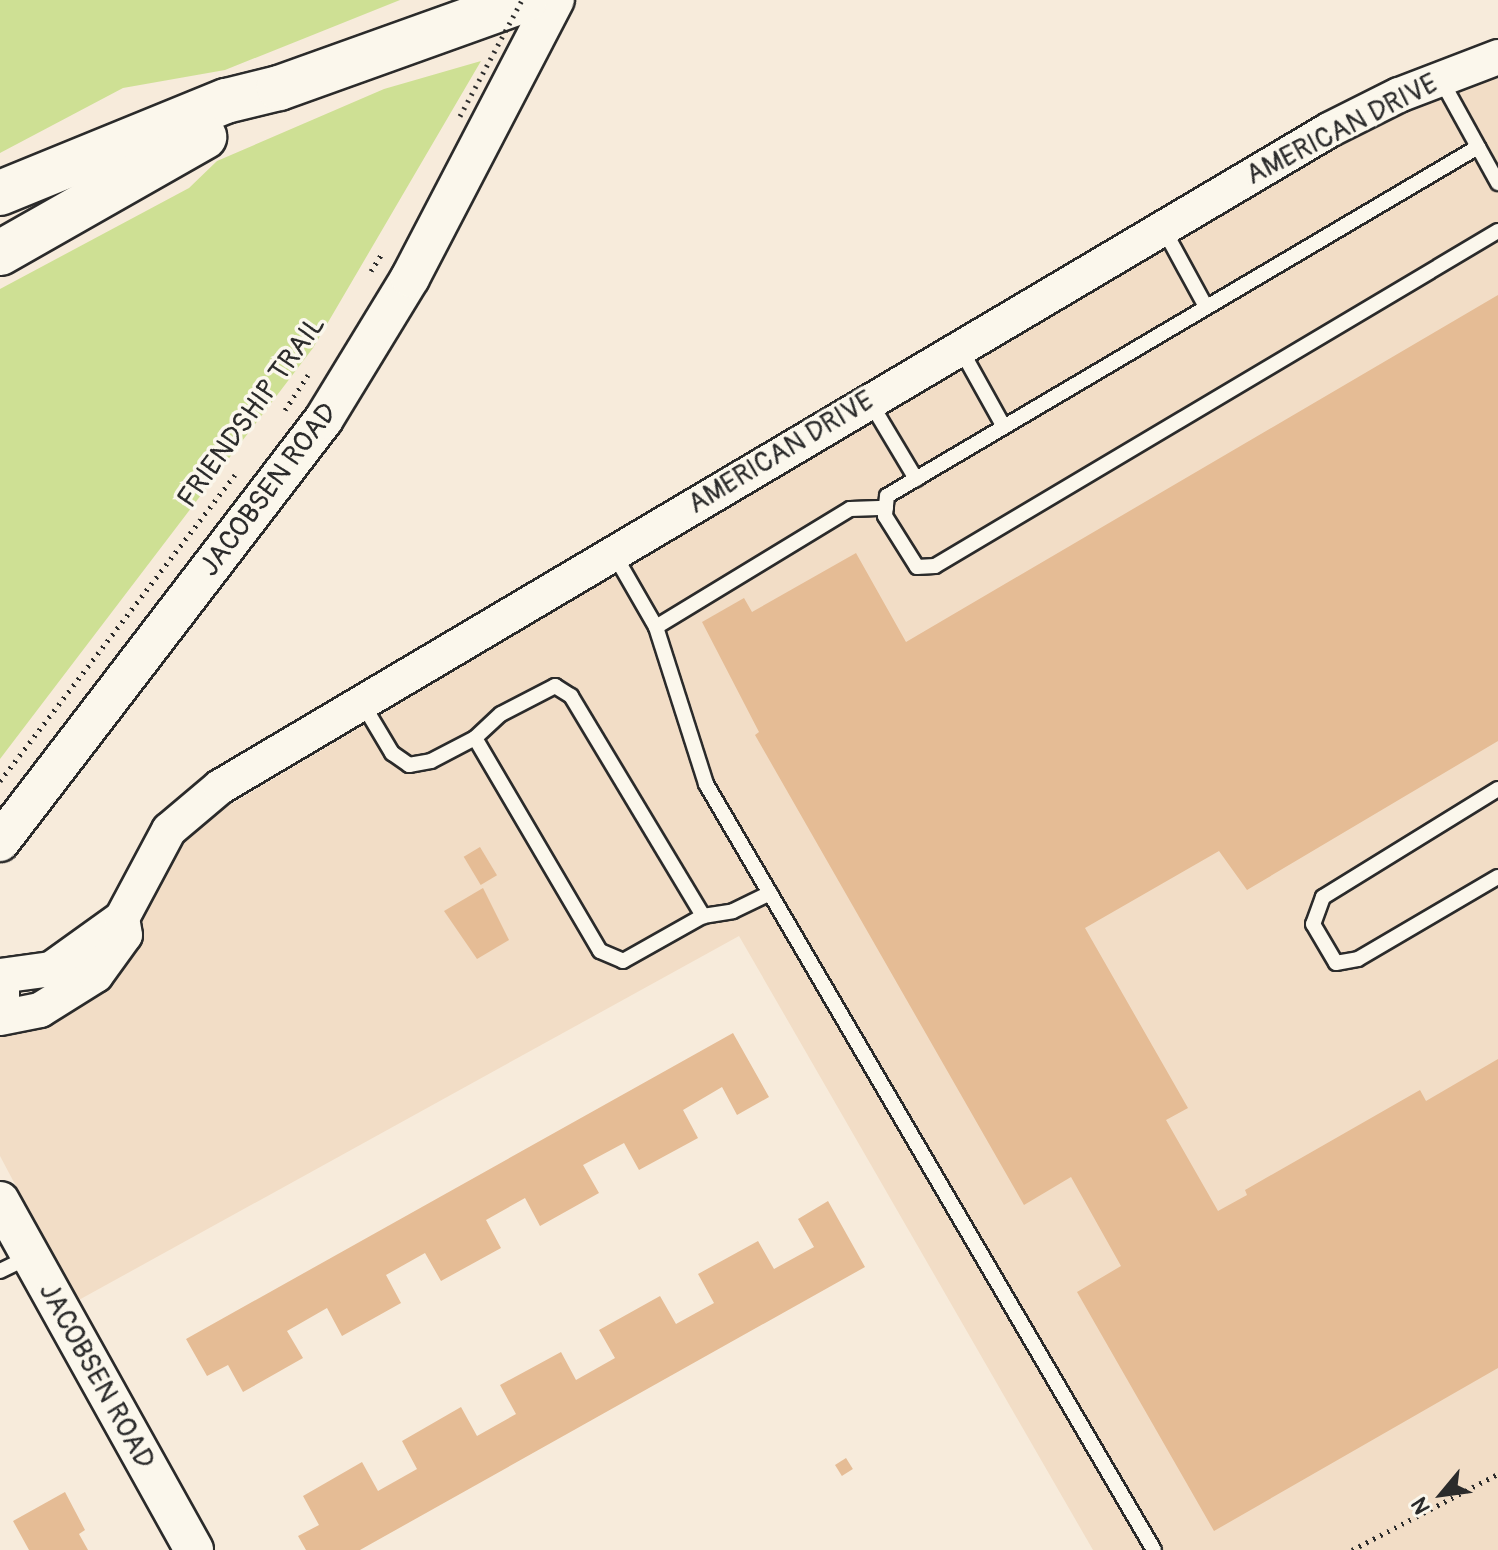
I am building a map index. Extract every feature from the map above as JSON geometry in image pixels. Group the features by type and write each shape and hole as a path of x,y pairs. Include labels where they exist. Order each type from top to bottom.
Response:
{"highway":[{"path":"0,193 226,101 279,88 523,0"},
{"path":"0,253 147,166 235,121 279,88"}],"main road":[{"name":"JACOBSEN ROAD","path":"1,845 324,419 410,278 479,114 555,0"},
{"path":"0,986 0,999"},
{"name":"JACOBSEN ROAD","path":"0,1201 15,1264 194,1550"}],"street":[{"name":"AMERICAN DRIVE","path":"0,976 51,969 122,918 169,830 184,814 361,701 1329,130 1440,78 1498,57"},
{"name":"AMERICAN DRIVE","path":"0,1018 40,1010 96,975 125,935 122,918"}],"lane":[{"path":"1440,78 1498,183"},
{"path":"1478,147 887,496 886,508 917,567 935,566 1498,231"},
{"path":"1163,228 1206,307"},
{"path":"960,348 1004,427"},
{"path":"870,401 916,479"},
{"path":"656,627 850,509 886,508"},
{"path":"613,552 656,627 697,763 1154,1550"},
{"path":"361,701 392,753 409,765 431,761 475,738 501,714 555,686 571,696 703,916"},
{"path":"475,738 600,951 623,961 703,916 733,911 770,893"},
{"path":"1498,789 1323,897 1313,924 1336,963 1358,959 1498,877"}],"path":[{"path":"454,128 479,114 523,0"},
{"path":"363,286 386,246"},
{"name":"FRIENDSHIP TRAIL","path":"282,416 312,369"},
{"name":"FRIENDSHIP TRAIL","path":"0,781 243,465"},
{"path":"1352,1550 1498,1474"}],"shaded area":[{"path":"1498,77 1498,1550 1093,1550 739,936 77,1301 0,1156 0,1036 172,858 193,827 1338,144 1391,114"}],"green space":[{"path":"0,0 400,0 225,70 123,88 0,153"},
{"path":"481,61 313,348 0,759 0,289 189,188 217,161 384,89"}],"building":[{"path":"1498,295 1498,741 1247,890 1219,851 1085,928 1188,1108 1166,1120 1218,1211 1247,1195 1245,1190 1420,1090 1426,1101 1498,1059 1498,1368 1214,1531 1077,1292 1121,1266 1071,1177 1024,1205 755,735 759,732 702,622 744,598 752,612 856,553 906,642"},
{"path":"480,847 497,875 481,885 464,857"},
{"path":"483,888 509,940 477,959 444,911"},
{"path":"733,1033 769,1097 737,1115 722,1087 683,1110 698,1138 639,1170 624,1143 583,1165 599,1193 540,1226 525,1198 486,1220 501,1248 441,1281 425,1253 386,1275 401,1303 342,1336 327,1308 287,1331 303,1358 243,1392 228,1365 207,1376 186,1339"},
{"path":"828,1201 865,1267 360,1550 306,1550 298,1536 319,1525 303,1496 362,1462 378,1491 417,1469 402,1441 461,1407 477,1436 516,1414 500,1385 561,1352 576,1380 615,1358 599,1330 660,1296 676,1324 714,1303 698,1274 758,1241 774,1269 814,1247 798,1219"},
{"path":"846,1458 853,1469 842,1476 835,1465"},
{"path":"65,1492 85,1530 79,1534 88,1550 29,1550 13,1521"}]}
